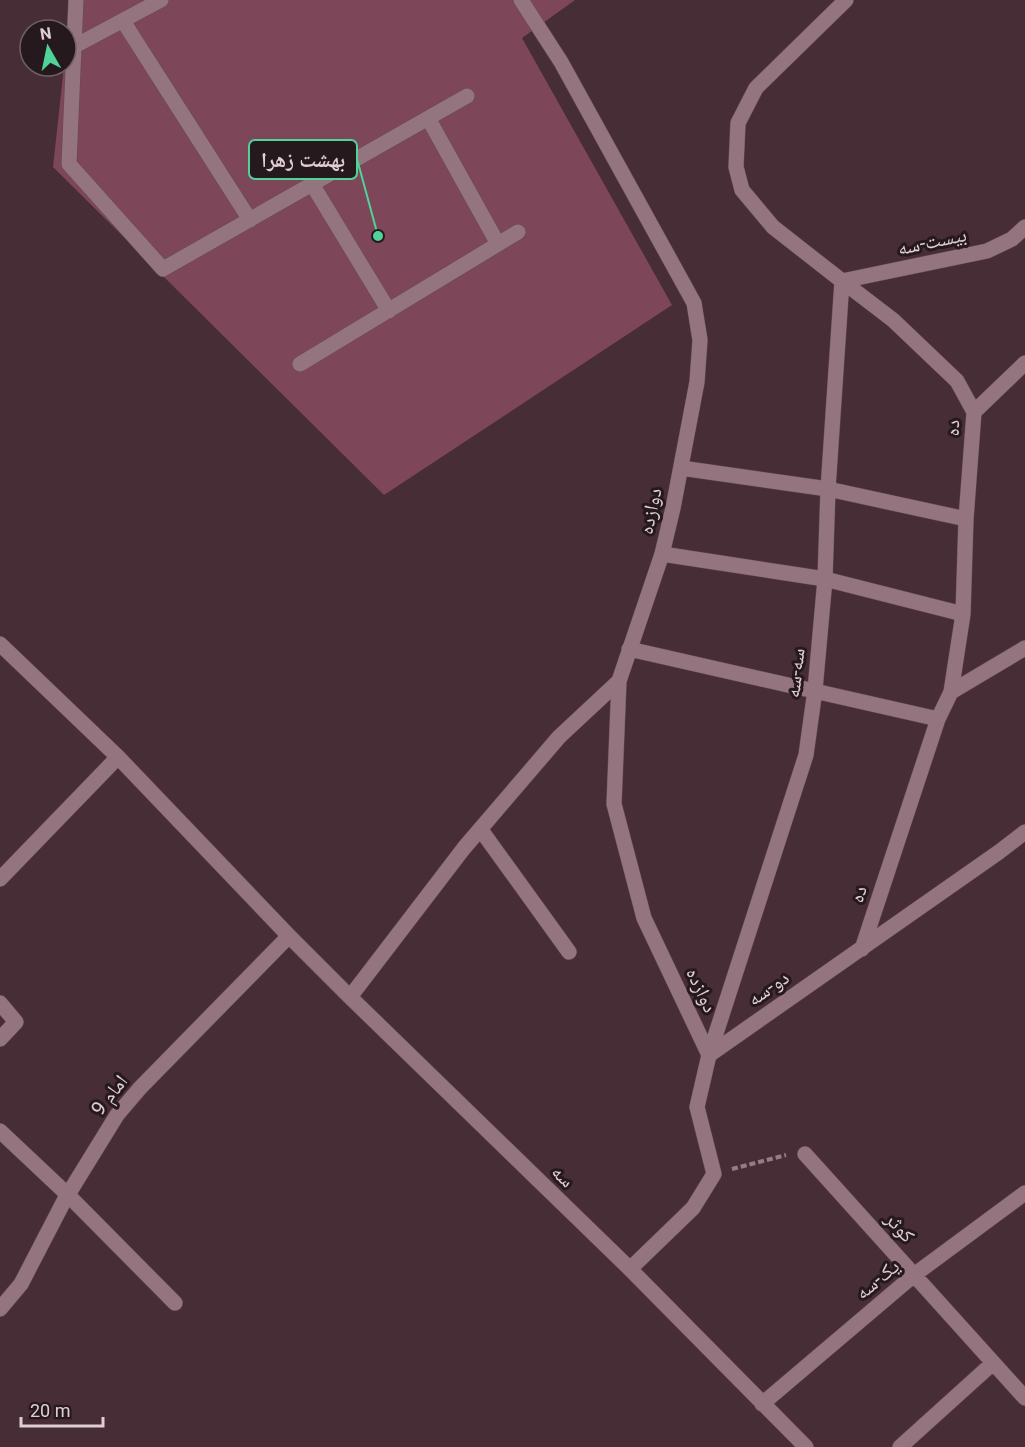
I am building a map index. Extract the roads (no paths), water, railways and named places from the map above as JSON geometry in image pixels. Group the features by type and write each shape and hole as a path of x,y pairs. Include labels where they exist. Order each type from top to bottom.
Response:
{"street":[{"path":"75,18 76,0"},
{"path":"78,44 161,0"},
{"name":"دوازده","path":"520,0 561,62 694,303 700,340 698,382 662,554 619,681 614,804 644,918 709,1055"},
{"name":"ده","path":"846,0 756,88 738,123 736,167 742,190 774,227 893,320 957,381 974,412 966,519 963,614 951,692 938,719 862,949"},
{"path":"123,21 250,220"},
{"path":"72,78 69,164 163,269 467,96"},
{"path":"428,118 498,244"},
{"path":"312,184 389,310"},
{"name":"بیست-سه","path":"842,281 987,252 1012,239 1025,227"},
{"path":"300,364 518,232"},
{"name":"سه-سه","path":"709,1055 806,755 815,690 825,579 828,489 842,281"},
{"path":"974,412 1025,363"},
{"path":"681,468 828,489 966,519"},
{"path":"662,554 825,579 963,614"},
{"name":"سه","path":"0,644 118,757 350,998 630,1269 806,1447"},
{"path":"951,692 1025,648"},
{"path":"629,649 938,719"},
{"path":"350,998 464,848 559,737 619,681"},
{"path":"0,879 118,757"},
{"path":"481,830 569,952"},
{"name":"دو-سه","path":"709,1055 1025,832"},
{"name":"امام 9","path":"0,1309 21,1284 68,1195 117,1115 140,1088 289,936"},
{"path":"0,1003 16,1022 0,1039"},
{"path":"630,1269 693,1208 714,1174 697,1107 709,1055"},
{"path":"0,1131 68,1195 175,1303"},
{"name":"کوثر","path":"805,1154 1025,1398"},
{"name":"یک-سه","path":"762,1404 914,1275 1025,1193"},
{"path":"900,1447 993,1363"}],"place":[{"name":"بهشت زهرا","path":"378,236"}]}
